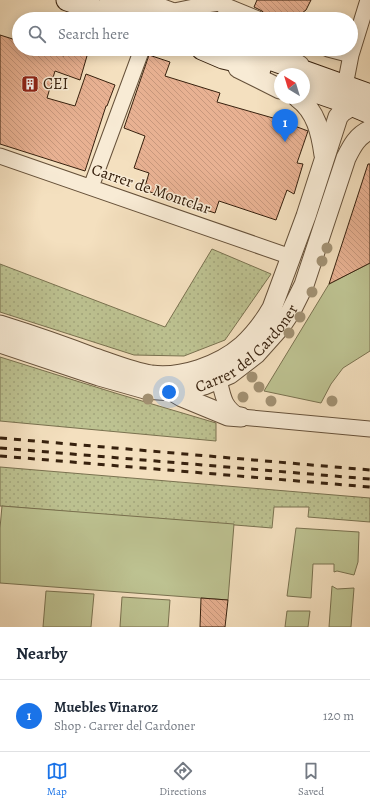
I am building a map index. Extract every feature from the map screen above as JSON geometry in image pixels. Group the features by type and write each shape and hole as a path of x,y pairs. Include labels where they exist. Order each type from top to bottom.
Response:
{"main road":[{"path":"67,0 102,12"},
{"path":"111,0 156,7"},
{"path":"237,56 249,64 274,74"},
{"path":"243,56 323,79 352,105"},
{"path":"310,89 352,105 370,95"}],"street":[{"path":"358,32 368,0"},
{"path":"156,7 199,6 219,2 242,12"},
{"path":"156,7 175,12"},
{"path":"91,187 139,56"},
{"path":"234,56 242,71 274,86"},
{"path":"288,56 323,79"},
{"path":"351,56 352,105"},
{"path":"304,104 319,131 325,157"},
{"name":"Carrer del Cardoner","path":"0,325 152,375 182,374 214,364 230,355 242,346 264,321 272,308 306,216 325,157 352,105"},
{"name":"Carrer del Cardoner","path":"346,158 347,125 352,105"},
{"name":"Carrer del Cardoner","path":"0,343 130,386 145,389 172,391 186,390 230,374 256,354 287,318 311,264 346,158 354,142 365,132 370,130"},
{"name":"Carrer de Montclar","path":"0,156 291,257"},
{"path":"291,257 311,264"},
{"path":"152,375 182,397 228,416 370,429"},
{"path":"219,379 227,407 240,417"}],"lane":[{"path":"219,2 223,12"}],"green space":[{"path":"212,249 271,274 225,340 184,356 134,355 0,312 0,264 165,327"},
{"path":"370,263 370,351 343,368 331,384 321,403 264,391 329,284"},
{"path":"0,357 216,423 216,441 0,421"},
{"path":"0,467 370,498 370,522 308,517 309,507 274,507 272,528 0,506"},
{"path":"2,506 234,524 228,600 0,583 0,528"},
{"path":"296,528 359,532 358,562 354,575 337,571 334,572 334,564 313,564 311,598 287,596"},
{"path":"332,586 337,589 354,588 351,627 329,627"},
{"path":"46,591 94,594 91,627 43,627"},
{"path":"122,597 170,600 168,627 120,627"},
{"path":"287,611 310,611 308,627 285,627"}],"building":[{"path":"257,0 311,0 303,12 263,12 254,7"},
{"path":"0,35 12,39 12,56 87,56 80,80 55,71 47,98 75,106 86,74 115,85 106,106 85,171 0,144"},
{"path":"149,56 152,56 170,62 165,76 220,93 217,102 273,118 308,131 297,163 303,164 294,194 287,190 276,220 219,201 215,213 144,190 149,173 134,168 145,136 124,128"},
{"path":"368,164 370,164 370,263 329,284"},
{"path":"201,598 228,600 225,627 200,627"}],"railway":[{"path":"0,438 370,470"},
{"path":"0,448 370,479"},
{"path":"0,456 370,487"}],"place":[{"name":"CEI","path":"30,84"},
{"name":"Muebles Vinaroz","path":"285,142"}]}
